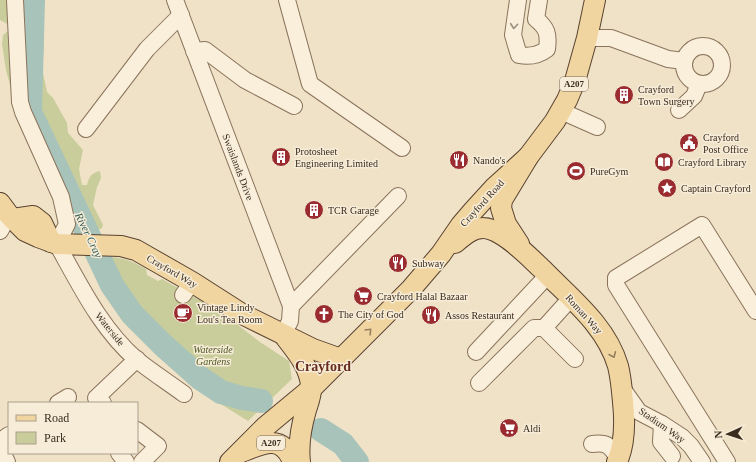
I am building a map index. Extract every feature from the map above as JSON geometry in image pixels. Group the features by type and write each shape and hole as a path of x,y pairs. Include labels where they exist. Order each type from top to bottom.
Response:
{"main road":[{"name":"Crayford Road","path":"501,208 502,200 528,157 561,111 575,81 587,38 595,0"},
{"name":"Crayford Road","path":"235,457 265,427 312,388 411,289 441,254 462,225 494,188 528,157"},
{"name":"Roman Way","path":"501,208 506,224 524,251"},
{"name":"Crayford Way","path":"5,217 25,231 54,243 121,246 136,250 187,288 313,349 342,359"},
{"name":"Crayford Road","path":"441,254 466,234 476,229 484,228"},
{"name":"Roman Way","path":"484,228 495,231 509,239 524,251 594,322 606,339 617,365 622,388 624,433 618,460"},
{"name":"Crayford Way","path":"283,335 305,365 310,377 312,388"},
{"name":"A207","path":"300,462 299,454 303,422 312,388"},
{"name":"A207","path":"235,457 263,443 274,443 282,445 287,450 293,462"}],"street":[{"path":"15,0 20,102 60,196 67,224 54,243"},
{"name":"Swaislands Drive","path":"175,0 291,306"},
{"path":"287,0 310,84 402,148"},
{"path":"518,0 513,35 523,54 539,50 539,44 535,35 534,27 539,0"},
{"path":"86,129 147,48 180,15"},
{"path":"587,38 611,38 668,59 684,61"},
{"path":"700,46 706,46 712,48 720,56 722,68 716,79 711,82 699,84 689,78 684,67 684,61 686,55 690,51 700,46"},
{"path":"194,51 205,50 245,80 294,106"},
{"path":"678,110 694,96 699,84"},
{"path":"561,111 597,127"},
{"path":"283,335 290,321 291,306 398,196"},
{"path":"726,462 616,285 616,278 702,225 756,311"},
{"name":"Waterside","path":"54,243 103,323 137,360 184,394"},
{"path":"476,352 548,275"},
{"path":"544,328 571,298"},
{"path":"479,383 534,328 544,328 575,359"},
{"path":"96,401 137,360"},
{"name":"Stadium Way","path":"622,388 639,412 682,437 691,446 702,462"},
{"path":"662,424 661,442 672,460"},
{"path":"138,431 158,446 142,462"},
{"path":"592,444 602,443 612,448 618,460"},
{"path":"0,448 7,462"},
{"path":"120,454 126,462"}],"green space":[{"path":"0,0 41,0 44,47 42,68 47,92 53,98 67,123 68,133 83,150 79,169 82,185 87,185 91,176 100,171 101,178 97,187 93,205 103,225 102,228 96,231 78,226 69,217 49,167 50,148 43,143 11,89 2,44 3,35 8,31 7,24 0,20"},
{"name":"Waterside Gardens","path":"88,257 111,257 131,261 146,269 147,275 158,281 162,279 221,312 260,342 289,361 292,379 248,421 192,386 128,327 120,317 122,315 117,309 115,310 100,288"}],"waterway":[{"name":"River Cray","path":"33,0 30,112 112,285 132,314 163,345 200,378 221,392 242,398 261,401"},
{"name":"River Cray","path":"321,430 343,444 357,462"}],"place":[{"name":"Crayford Town Surgery","path":"624,95"},
{"name":"Crayford Post Office","path":"689,143"},
{"name":"Protosheet Engineering Limited","path":"281,157"},
{"name":"Nando's","path":"459,160"},
{"name":"Crayford Library","path":"664,162"},
{"name":"PureGym","path":"576,171"},
{"name":"Captain Crayford","path":"667,188"},
{"name":"TCR Garage","path":"314,210"},
{"name":"Subway","path":"398,263"},
{"name":"Crayford Halal Bazaar","path":"363,296"},
{"name":"Vintage Lindy Lou's Tea Room","path":"183,313"},
{"name":"The City of God","path":"324,314"},
{"name":"Assos Restaurant","path":"431,315"},
{"name":"Aldi","path":"509,428"}],"district":[{"name":"Crayford","path":"323,366"}]}
